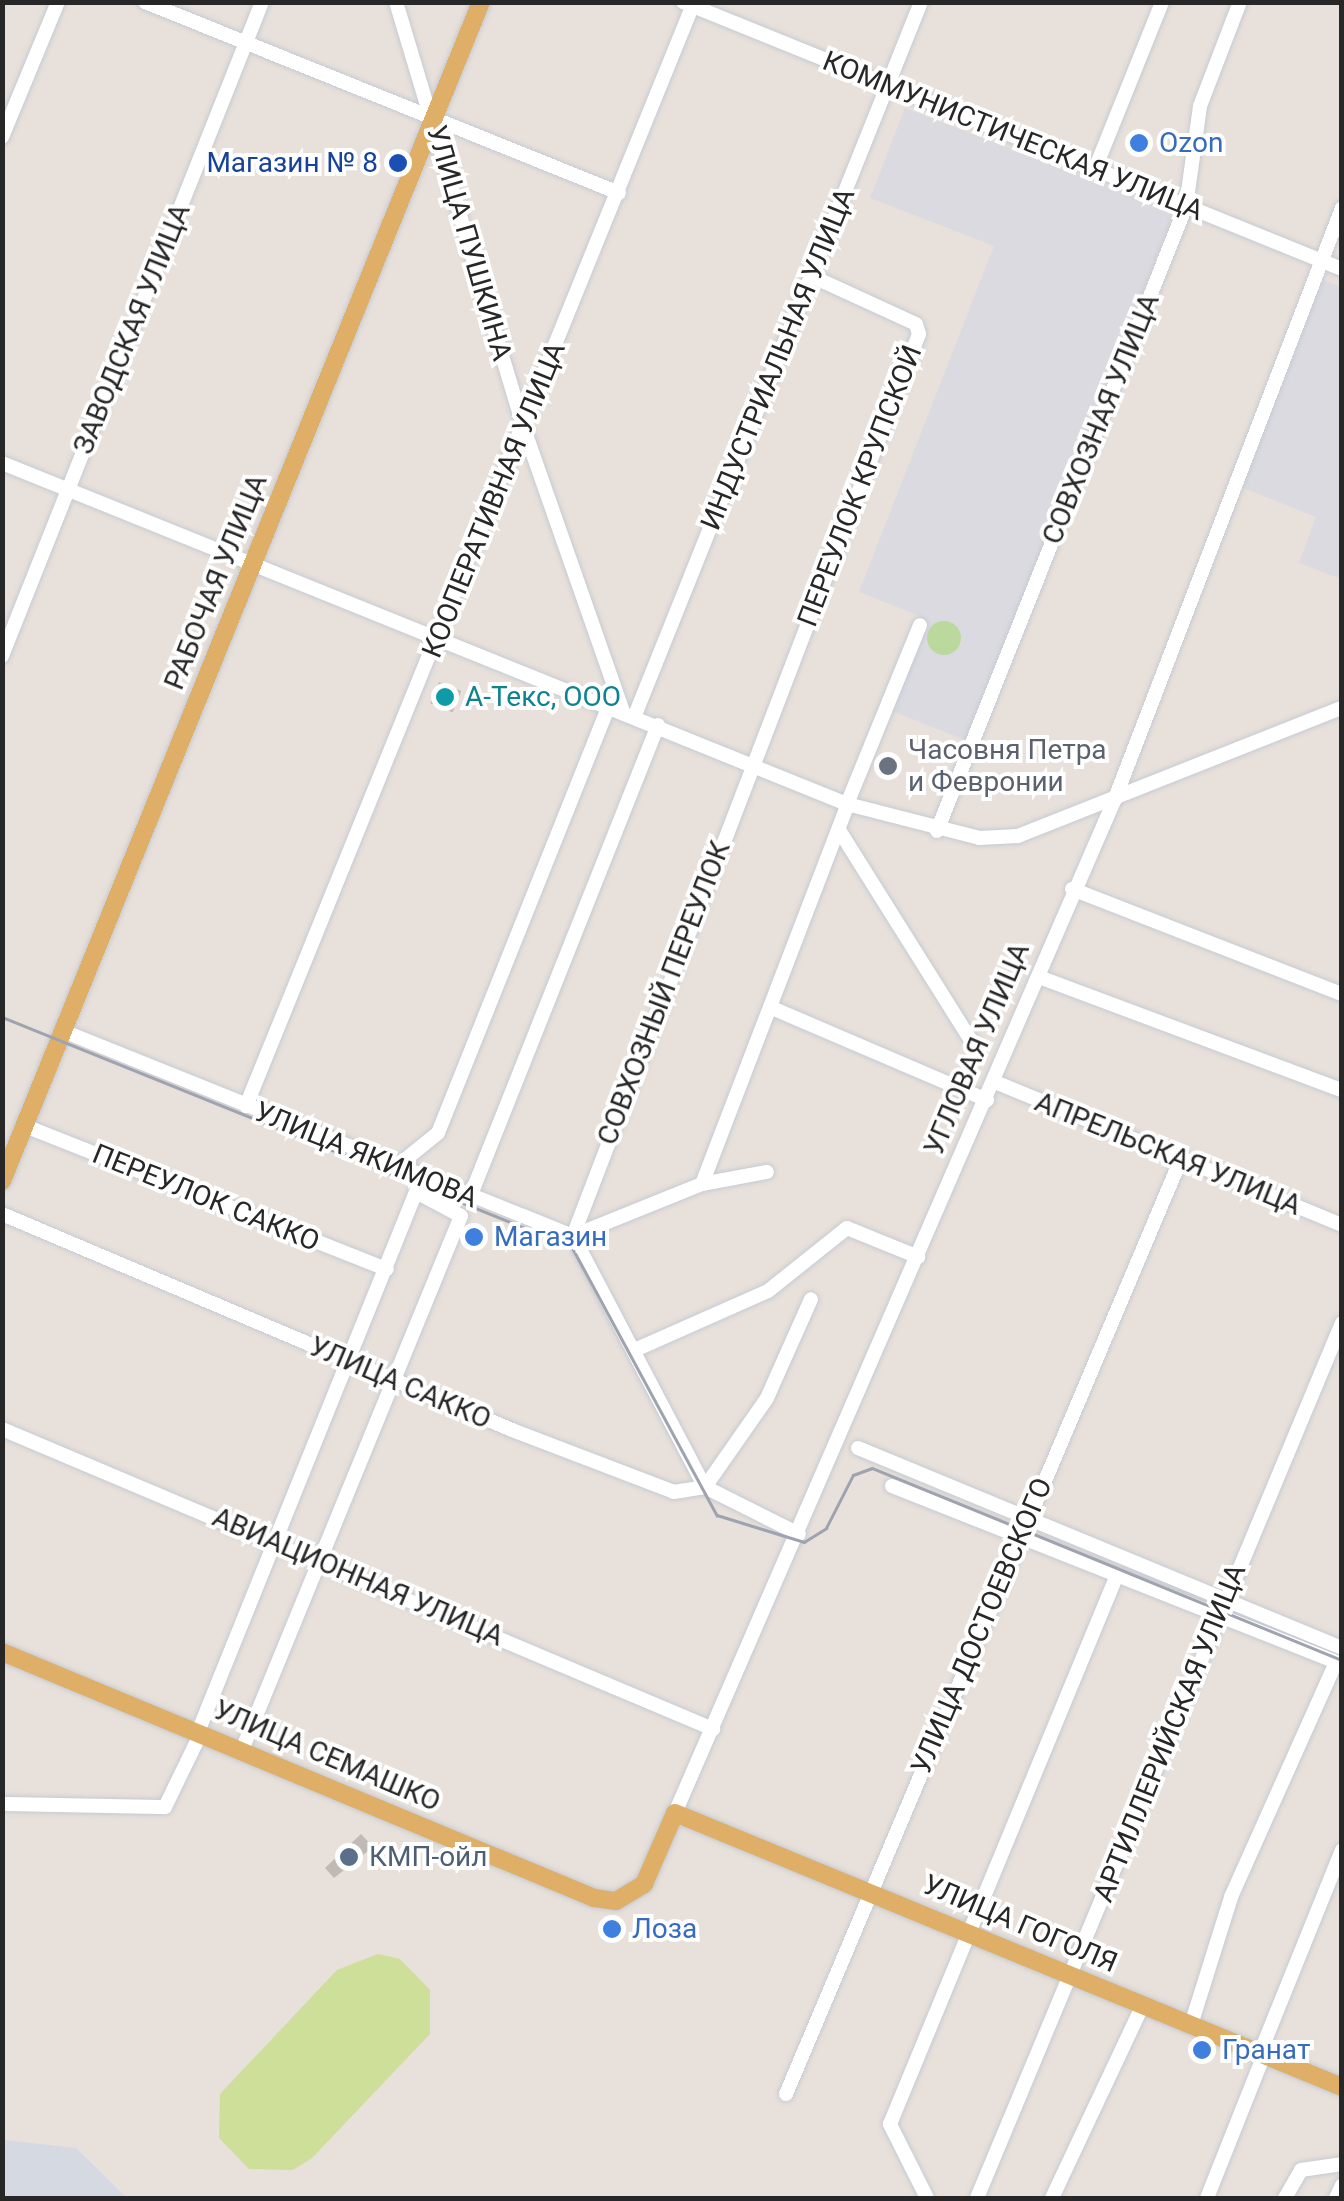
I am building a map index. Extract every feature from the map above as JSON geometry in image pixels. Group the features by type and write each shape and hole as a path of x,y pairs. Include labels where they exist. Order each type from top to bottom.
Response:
{"main road":[{"name":"РАБОЧАЯ УЛИЦА","path":"2,1182 481,2"},
{"name":"УЛИЦА СЕМАШКО","path":"2,1652 594,1898 632,1896"},
{"name":"УЛИЦА ГОГОЛЯ","path":"675,1814 870,1890 1342,2087"},
{"name":"УГЛОВАЯ УЛИЦА","path":"632,1896 675,1814"}],"street":[{"path":"2,137 58,2"},
{"path":"145,2 619,193"},
{"name":"ЗАВОДСКАЯ УЛИЦА","path":"2,656 262,2"},
{"name":"УЛИЦА ПУШКИНА","path":"396,2 434,118 522,423 622,710"},
{"name":"ИНДУСТРИАЛЬНАЯ УЛИЦА","path":"396,1167 438,1134 811,276 921,2"},
{"path":"1095,169 1162,2"},
{"name":"СОВХОЗНАЯ УЛИЦА","path":"937,830 1186,206 1200,106 1240,2"},
{"name":"КОММУНИСТИЧЕСКАЯ УЛИЦА","path":"690,4 1342,269"},
{"name":"КООПЕРАТИВНАЯ УЛИЦА","path":"246,1106 441,637 522,423 619,193 690,4"},
{"name":"УГЛОВАЯ УЛИЦА","path":"675,1814 995,1082 1072,890 1114,801 1342,208"},
{"name":"ПЕРЕУЛОК КРУПСКОЙ","path":"757,761 918,334 916,324 811,276"},
{"path":"2,462 757,761 847,804 937,830 1018,836 1342,708"},
{"path":"702,1184 920,625"},
{"path":"470,1197 658,725"},
{"name":"СОВХОЗНЫЙ ПЕРЕУЛОК","path":"572,1236 651,1013 757,761"},
{"path":"839,830 975,1048"},
{"path":"1072,890 1342,994"},
{"path":"1039,977 1342,1090"},
{"path":"772,1008 987,1100"},
{"name":"УЛИЦА ЯКИМОВА","path":"63,1031 572,1236"},
{"name":"АПРЕЛЬСКАЯ УЛИЦА","path":"995,1082 1342,1225"},
{"name":"ПЕРЕУЛОК САККО","path":"25,1126 387,1270"},
{"name":"УЛИЦА ДОСТОЕВСКОГО","path":"786,2094 1181,1160"},
{"path":"766,1172 702,1184 572,1236 637,1350 705,1488 767,1398 811,1298"},
{"path":"2,1804 165,1806 200,1732 273,1540 422,1177"},
{"path":"242,1750 317,1558 460,1216 416,1192"},
{"name":"УЛИЦА САККО","path":"2,1214 392,1380 674,1492 705,1488 799,1534"},
{"path":"637,1350 768,1291 847,1228 918,1257"},
{"name":"АРТИЛЛЕРИЙСКАЯ УЛИЦА","path":"977,2198 1342,1322"},
{"name":"АВИАЦИОННАЯ УЛИЦА","path":"2,1429 317,1558 713,1729"},
{"path":"858,1448 1029,1519 1340,1658 1230,1898 1191,2025"},
{"path":"892,1486 1117,1575 1221,1607"},
{"path":"928,2198 890,2124 972,1935 1117,1575"},
{"path":"1207,2198 1342,1850"},
{"path":"1052,2198 1143,2005"},
{"path":"1284,2198 1301,2170 1342,2164"},
{"path":"1336,2198 1342,2185"}],"shaded area":[{"path":"905,108 1174,212 968,741 884,708 920,616 859,592 994,246 870,198"},
{"path":"1323,280 1341,287 1341,579 1299,563 1316,517 1241,487"},
{"path":"3,2140 76,2148 127,2198 3,2198"}],"green space":[{"path":"944,621 956,626 961,638 956,650 944,655 932,650 927,638 932,626"},
{"path":"378,1954 400,1959 430,1990 430,2034 312,2158 293,2170 249,2169 219,2138 220,2094 337,1970"}],"building":[{"name":"А-Текс, ООО","path":"439,682 461,691 453,712 430,703"},
{"name":"КМП-ойл","path":"361,1834 373,1847 334,1878 325,1868"}],"tram line":[{"path":"2,1017 572,1247 717,1515 804,1542 826,1528 853,1475 872,1468 1342,1660"}],"place":[{"name":"Ozon","path":"1139,143"},
{"name":"Магазин № 8","path":"398,163"},
{"name":"А-Текс, ООО","path":"445,697"},
{"name":"Часовня Петра и Февронии","path":"888,766"},
{"name":"Магазин","path":"474,1237"},
{"name":"КМП-ойл","path":"349,1857"},
{"name":"Лоза","path":"612,1929"},
{"name":"Гранат","path":"1202,2050"}]}
